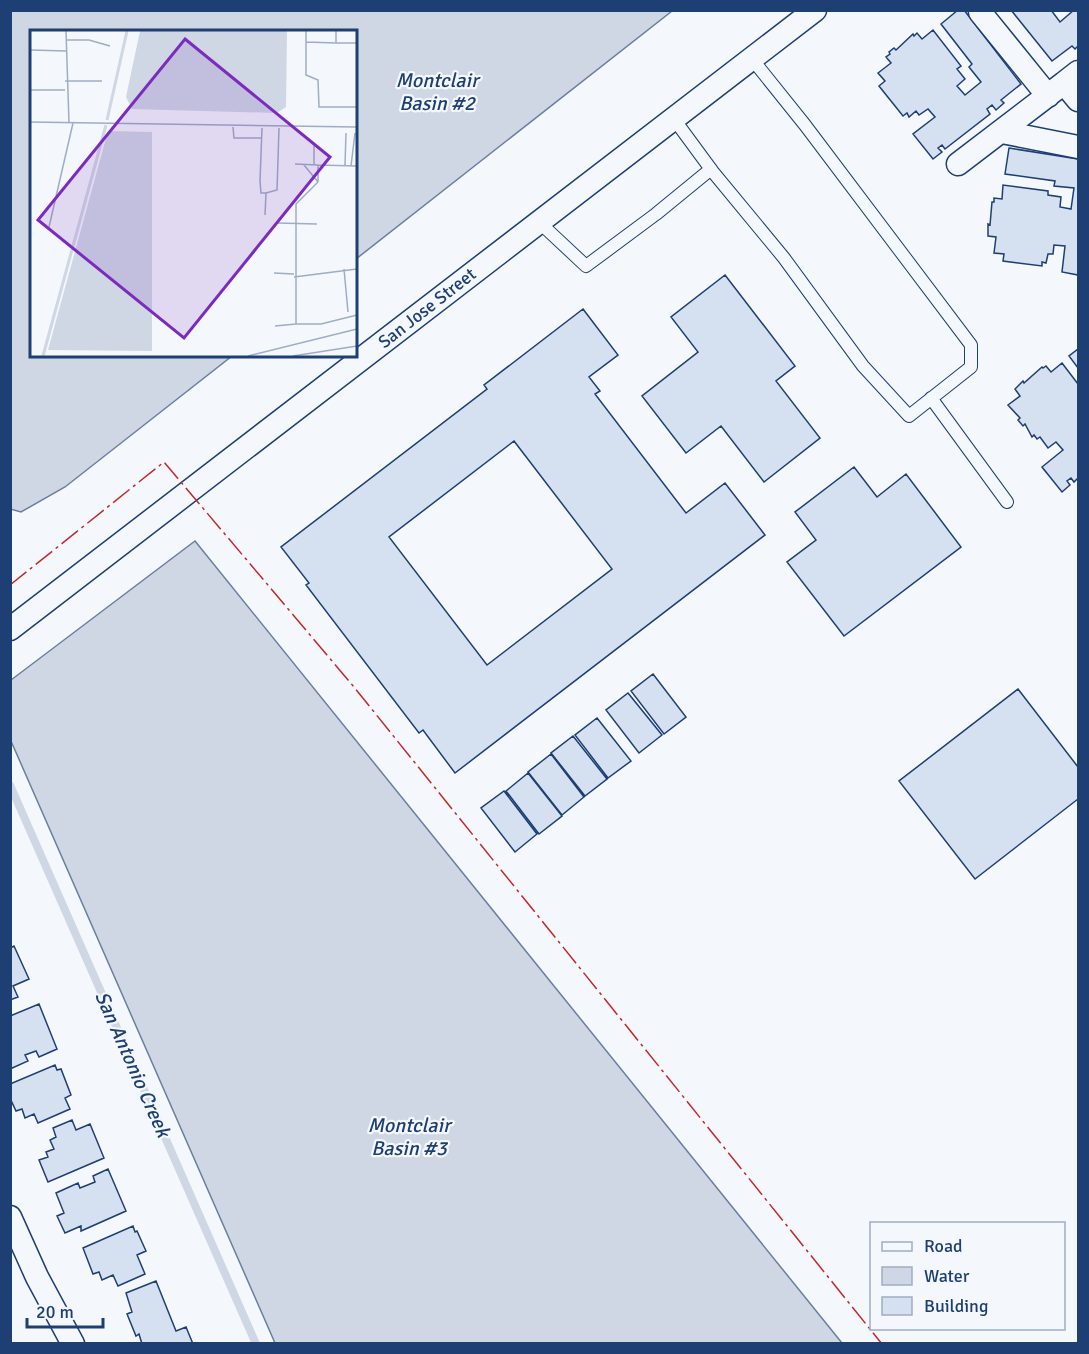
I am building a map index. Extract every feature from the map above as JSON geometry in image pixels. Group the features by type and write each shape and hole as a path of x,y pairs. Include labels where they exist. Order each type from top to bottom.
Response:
{"street":[{"name":"San Jose Street","path":"10,629 815,10"},
{"path":"958,164 1067,88 980,12"},
{"path":"1002,132 1078,147"},
{"path":"10,1217 37,1277 73,1344"}],"lane":[{"path":"675,118 711,169 784,258 863,366 909,416 971,367 971,345 812,134 752,59"},
{"path":"538,222 586,266 656,214 711,169"},
{"path":"931,398 1007,502"}],"water":[{"name":"Montclair Basin #2","path":"11,10 672,11 357,258 357,30 30,30 30,357 231,357 65,487 21,512 10,509"},
{"name":"Montclair Basin #3","path":"195,541 842,1343 275,1343 11,741 11,680"}],"building":[{"path":"958,10 964,10 1021,84 1001,100 1004,103 996,110 992,105 987,109 990,114 945,149 942,145 938,148 942,152 933,159 913,134 935,117 928,109 919,115 916,111 909,117 907,113 903,116 879,86 885,81 878,73 891,63 886,57 894,48 896,50 913,34 914,36 917,33 922,39 933,30 961,66 957,69 965,79 957,86 965,95 981,82 969,67 972,64 941,24"},
{"path":"1011,10 1051,10 1060,22 1074,10 1078,10 1078,46 1075,49 1072,46 1052,61"},
{"path":"1009,148 1078,159 1078,275 1062,272 1065,246 1054,245 1053,254 1048,254 1046,263 1042,262 1042,266 1003,261 1004,254 994,253 996,237 988,236 988,224 990,225 992,202 994,198 1002,199 1003,185 1048,191 1048,195 1061,197 1060,207 1071,209 1074,188 1054,186 1055,181 1005,174"},
{"path":"725,275 795,366 776,381 820,438 764,482 721,426 686,453 642,396 698,352 671,317"},
{"path":"583,309 618,355 589,377 600,391 595,394 686,513 725,483 765,535 455,773 423,730 419,733 306,585 309,583 281,547 487,389 484,385","holes":["514,441 612,569 487,665 389,537"]},
{"path":"1078,349 1078,368 1069,356"},
{"path":"1062,363 1078,384 1078,478 1074,482 1071,478 1067,481 1070,485 1062,492 1042,467 1063,450 1056,442 1048,448 1040,437 1037,439 1034,435 1032,437 1025,424 1023,426 1018,420 1020,418 1008,405 1020,396 1015,389 1023,381 1024,383 1042,367 1046,366 1051,372"},
{"path":"854,467 877,497 906,474 961,547 844,636 787,562 816,540 795,512"},
{"path":"653,674 686,717 664,734 631,691"},
{"path":"1018,689 1078,767 1078,799 975,879 899,781"},
{"path":"628,693 662,735 639,753 606,710"},
{"path":"597,718 631,761 608,778 575,735"},
{"path":"573,736 607,779 585,796 551,753"},
{"path":"551,754 584,797 562,815 528,772"},
{"path":"528,773 562,816 539,834 506,791"},
{"path":"504,791 537,834 515,852 481,808"},
{"path":"14,946 29,979 13,986 18,997 10,1000 10,948"},
{"path":"39,1004 57,1049 39,1057 36,1051 25,1055 28,1061 10,1069 10,1016"},
{"path":"55,1065 57,1070 61,1069 71,1095 65,1098 70,1109 38,1123 34,1114 25,1118 22,1109 16,1111 10,1098 10,1084"},
{"path":"72,1120 76,1130 90,1124 104,1158 48,1182 39,1160 48,1157 46,1152 54,1149 50,1140 56,1137 53,1128"},
{"path":"108,1169 126,1211 81,1231 81,1226 65,1233 57,1216 64,1213 56,1193 78,1183 80,1188 95,1182 93,1176"},
{"path":"133,1226 146,1251 137,1255 145,1274 118,1286 113,1275 102,1280 99,1272 93,1274 83,1248"},
{"path":"156,1281 176,1331 186,1327 193,1344 142,1344 139,1334 136,1336 127,1314 132,1312 126,1293"}],"waterway":[{"name":"San Antonio Creek","path":"10,785 256,1344"}],"power":[{"path":"10,585 164,462 354,687 870,1329"},
{"path":"871,1330 882,1344"}]}
